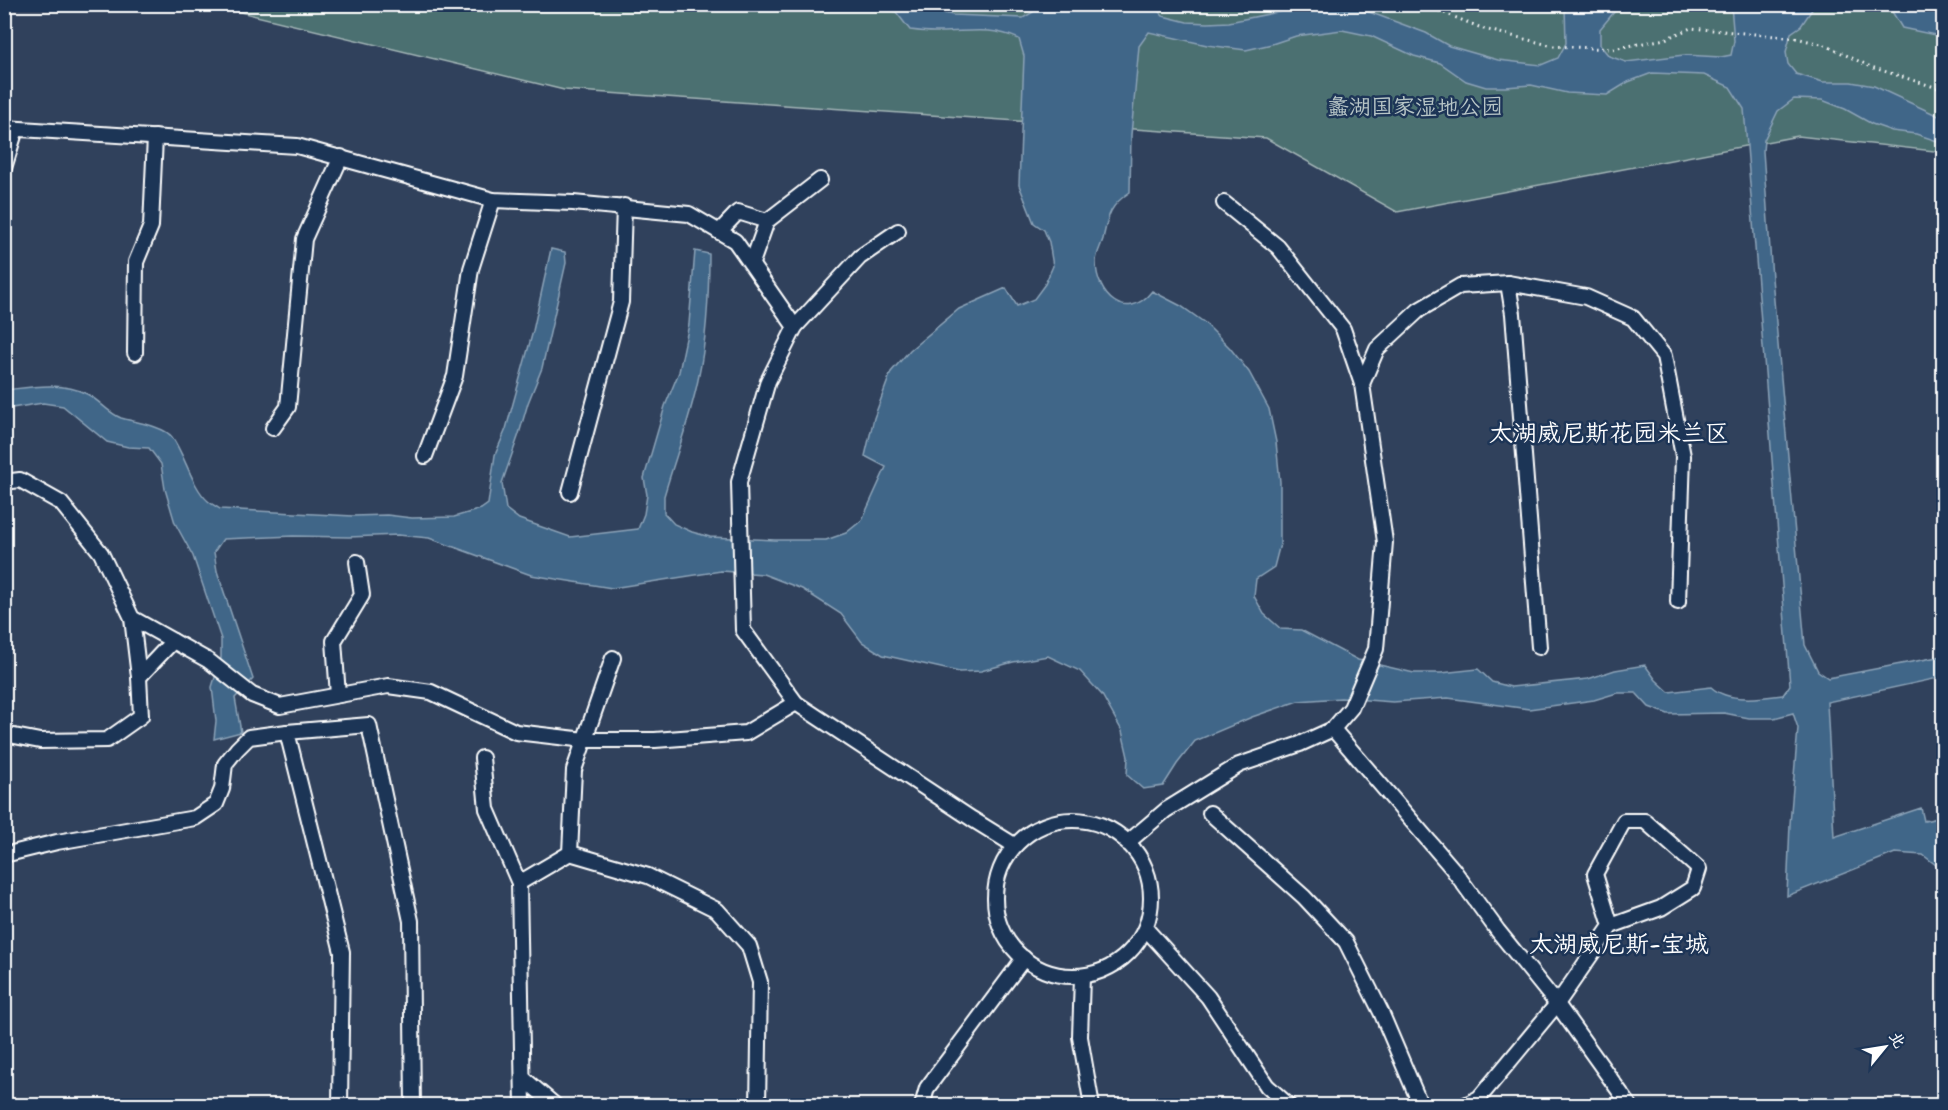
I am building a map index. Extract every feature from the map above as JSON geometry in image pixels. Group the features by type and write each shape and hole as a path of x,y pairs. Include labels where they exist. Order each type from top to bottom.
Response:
{"street":[{"path":"4,168 10,129 297,146 493,200 624,206 689,214 735,242 795,327"},
{"path":"135,353 136,262 151,226 155,137"},
{"path":"273,428 288,407 304,238 341,157"},
{"path":"752,263 767,221 820,180"},
{"path":"425,456 455,376 471,269 493,200"},
{"path":"1127,843 1166,810 1239,765 1300,744 1333,729 1351,708 1376,649 1385,542 1362,384 1343,329 1278,247 1224,203"},
{"path":"570,492 621,302 624,206"},
{"path":"719,232 738,212 767,221"},
{"path":"898,231 860,257 795,327 768,381 739,482 743,630 796,703 1014,845"},
{"path":"1362,384 1377,350 1419,310 1460,286 1508,283 1586,297 1633,318 1664,356 1683,456 1678,602"},
{"path":"1508,283 1513,314 1539,647"},
{"path":"4,482 20,480 61,503 101,553 132,618 141,716 107,740 40,741 4,734"},
{"path":"338,695 334,641 362,595 357,562"},
{"path":"132,618 209,661 252,696 280,706 388,686 431,692 516,732 585,740 655,740 746,733 796,703"},
{"path":"139,677 173,641"},
{"path":"570,853 574,770 613,658"},
{"path":"4,855 57,842 195,818 216,804 222,789 225,764 249,737 369,725 411,921 413,1106"},
{"path":"1333,729 1452,868 1498,931 1557,1004 1630,1106"},
{"path":"287,732 342,952 340,1106"},
{"path":"482,758 487,809 519,883 523,1106"},
{"path":"1210,813 1305,897 1346,942 1381,1012 1420,1106"},
{"path":"1081,819 1115,831 1127,843 1141,857 1152,893 1146,929 1123,958 1082,977 1055,974 1024,958 1004,934 995,904 998,872 1014,845 1044,824 1081,819"},
{"path":"1463,1106 1481,1102 1557,1004 1611,926 1661,908 1693,888 1699,869 1645,821 1624,821 1595,874 1611,926"},
{"path":"519,883 570,853 648,876 717,910 749,946 760,982 758,1106"},
{"path":"1146,929 1208,998 1267,1086 1289,1106"},
{"path":"922,1106 927,1088 1024,958"},
{"path":"1082,977 1080,1037 1092,1106"},
{"path":"523,1078 556,1106"}],"path":[{"path":"1422,4 1484,29 1553,46 1612,49 1665,39 1691,28 1796,38 1825,45 1871,67 1944,90"}],"green space":[{"name":"蠡湖国家湿地公园","path":"211,5 1943,5 1943,152 1798,136 1397,212 1266,138 564,90"}],"water":[{"path":"876,5 926,5 934,11 953,15 1023,18 1033,12 1033,5 1153,5 1163,16 1187,22 1208,23 1229,22 1303,7 1361,9 1426,33 1449,46 1498,60 1541,65 1558,58 1566,43 1565,7 1561,5 1620,5 1600,29 1600,45 1609,56 1626,62 1684,55 1721,57 1731,55 1734,41 1731,5 1815,5 1801,26 1791,33 1786,52 1788,64 1796,74 1823,82 1851,82 1874,86 1943,118 1943,143 1872,124 1845,109 1822,100 1794,99 1778,111 1764,140 1763,151 1805,645 1818,671 1828,678 1943,656 1943,677 1827,702 1834,837 1921,808 1924,821 1943,817 1943,873 1923,855 1895,853 1787,896 1798,728 1793,713 1774,718 1749,718 1724,713 1668,714 1649,707 1636,693 1617,693 1594,700 1529,709 1448,698 1393,702 1341,698 1298,701 1195,741 1163,786 1143,789 1127,775 1128,757 1122,731 1102,695 1080,671 1048,656 981,671 959,672 883,655 862,642 841,614 802,589 763,574 721,571 612,588 531,575 429,538 398,535 223,539 214,552 217,571 253,679 235,698 241,732 214,739 216,721 212,687 221,658 221,639 193,556 175,523 165,489 161,464 149,448 128,447 107,442 63,406 43,403 5,409 5,390 46,386 67,387 91,397 121,418 168,433 177,444 197,488 209,502 220,509 353,516 454,517 481,509 488,504 495,455 506,429 533,331 551,249 565,252 566,263 542,368 502,483 506,509 519,519 570,537 638,529 644,514 647,495 644,478 665,406 679,372 689,324 695,251 709,254 705,333 695,395 664,496 664,513 674,524 710,537 826,540 846,533 862,520 886,467 865,456 874,418 891,372 910,350 959,309 1006,288 1017,306 1034,299 1045,284 1053,266 1049,242 1044,230 1034,223 1019,185 1024,56 1019,39 987,31 910,30 896,12","holes":["1342,30 1371,36 1414,56 1440,63 1466,81 1486,87 1531,85 1567,93 1607,95 1628,82 1652,73 1704,75 1730,87 1744,109 1790,685 1783,695 1755,698 1736,697 1718,692 1711,687 1669,692 1645,665 1615,670 1588,679 1511,687 1492,682 1478,669 1414,673 1358,660 1301,630 1281,629 1264,614 1254,596 1256,579 1274,567 1280,544 1280,482 1276,442 1269,409 1249,372 1230,348 1205,323 1181,306 1152,291 1142,301 1132,305 1123,305 1114,301 1101,285 1097,274 1096,259 1110,212 1130,192 1131,135 1139,46 1149,32 1207,45 1246,50 1296,36"]},
{"path":"1888,5 1943,5 1943,31 1935,35 1902,28"}],"district":[{"name":"太湖威尼斯花园米兰区","path":"1609,433"},
{"name":"太湖威尼斯-宝城","path":"1619,944"}]}
